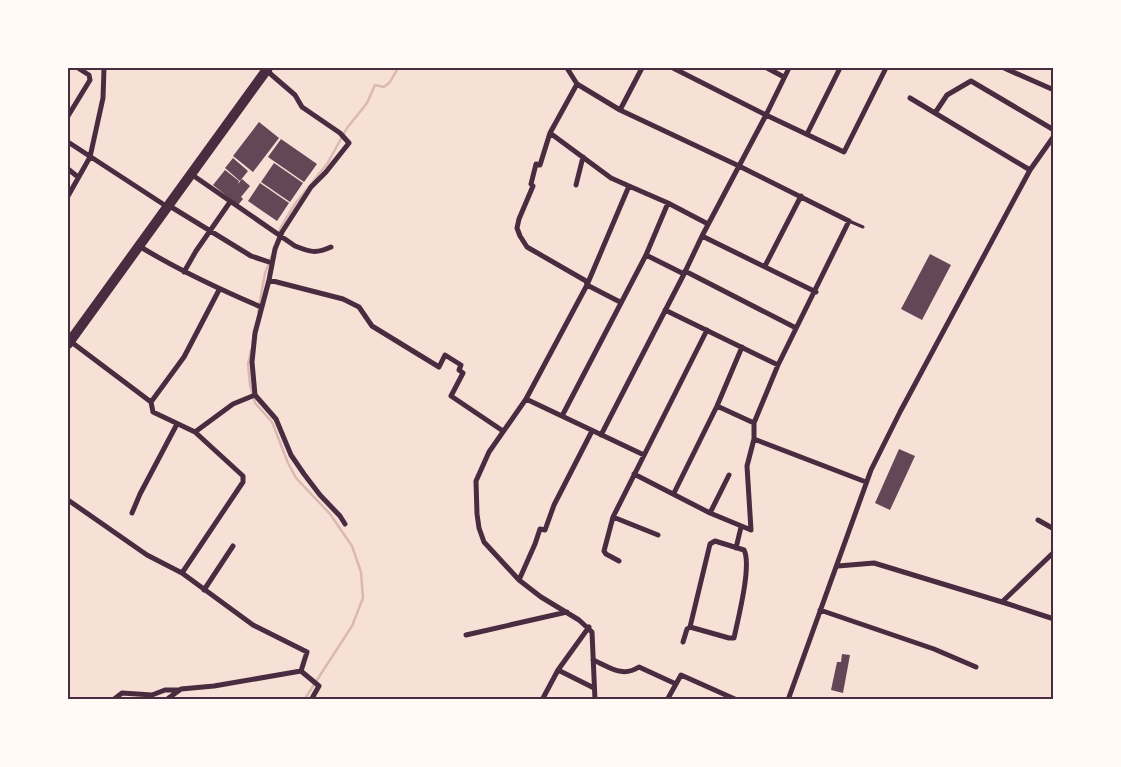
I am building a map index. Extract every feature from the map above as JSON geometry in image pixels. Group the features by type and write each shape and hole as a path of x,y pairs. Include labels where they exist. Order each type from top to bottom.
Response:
{"highway":[{"path":"69,343 265,69"}],"street":[{"path":"68,116 90,80 89,75 78,68"},
{"path":"68,196 90,157 102,98 104,68"},
{"path":"567,68 576,84 620,110 801,196 818,207 849,221 816,292 778,365 754,423 754,439 747,466 751,530 710,513 634,474"},
{"path":"620,110 642,68"},
{"path":"673,68 844,152 886,68"},
{"path":"767,68 784,77"},
{"path":"601,435 789,68"},
{"path":"807,134 840,68"},
{"path":"1004,68 1054,90"},
{"path":"265,69 295,95 302,107 340,132 350,142 326,172 310,187 278,235 269,263 269,280 259,306 252,362 253,396 276,419 291,455 320,495 345,524"},
{"path":"935,112 947,95 971,81 1054,130"},
{"path":"576,84 550,133 540,165 536,164 531,184 533,186 517,228 527,247 586,281 587,285 620,302"},
{"path":"910,98 1030,170"},
{"path":"550,133 612,178 668,203 708,224"},
{"path":"788,700 838,566 866,482 900,412 1030,170 1054,136"},
{"path":"68,142 210,231 269,263"},
{"path":"576,185 583,157"},
{"path":"68,169 78,177"},
{"path":"191,173 295,246 308,251 319,252 331,247"},
{"path":"596,700 592,632 589,627 541,597 519,580 484,542 479,528 475,491 477,476 489,452 526,399 587,285 629,186"},
{"path":"765,266 801,196"},
{"path":"184,272 196,251 230,202"},
{"path":"562,416 646,255 668,203"},
{"path":"702,236 816,292"},
{"path":"138,246 219,290 259,306"},
{"path":"646,255 796,328"},
{"path":"269,280 343,299 354,304 372,326 439,367 445,355 454,360 461,365 459,370 463,372 451,396 503,430"},
{"path":"151,402 184,357 219,290"},
{"path":"665,310 778,365"},
{"path":"619,561 606,554 605,549 613,517 707,330"},
{"path":"69,343 151,402 153,412 195,432 244,478 182,573"},
{"path":"674,493 742,347"},
{"path":"195,432 232,404 253,396"},
{"path":"526,399 644,455"},
{"path":"716,406 754,423"},
{"path":"132,513 140,494 178,424"},
{"path":"519,580 540,529 545,530 554,505 592,431"},
{"path":"754,439 866,482"},
{"path":"710,513 729,475"},
{"path":"69,503 147,555 182,573 253,625 307,652 301,671"},
{"path":"613,517 658,534"},
{"path":"1038,520 1054,529"},
{"path":"736,548 741,527"},
{"path":"683,642 687,629 690,627 710,544 715,541 744,550 746,555 742,598 734,638 690,627"},
{"path":"204,590 233,546"},
{"path":"1002,602 1054,552"},
{"path":"838,566 874,563 1054,619"},
{"path":"820,610 934,649 976,667"},
{"path":"466,635 533,618 567,612"},
{"path":"542,700 558,670 589,627"},
{"path":"594,660 623,673 632,672 639,667 676,684"},
{"path":"558,670 594,688"},
{"path":"301,671 319,686 311,700"},
{"path":"112,700 122,693 152,695 165,690 214,686 301,671"},
{"path":"667,700 681,675 737,700"},
{"path":"166,700 178,690"}],"lane":[{"path":"849,221 863,227"}],"building":[{"path":"259,122 279,138 253,172 233,156"},
{"path":"281,139 317,164 304,182 268,157"},
{"path":"233,158 248,171 240,181 225,168"},
{"path":"274,163 303,183 290,202 261,182"},
{"path":"225,170 239,181 238,184 242,179 250,186 241,197 243,199 238,205 213,185"},
{"path":"260,183 289,203 277,221 248,201"},
{"path":"930,254 951,265 922,320 901,309"},
{"path":"899,449 915,456 890,510 875,503"},
{"path":"842,654 850,655 843,693 831,690 837,662 841,662"}],"waterway":[{"path":"278,235 295,204 327,164 347,128 367,103 375,85 384,87 390,82 398,68"},
{"path":"258,312 265,273 272,255"},
{"path":"251,350 248,364 250,385 255,403 272,422 296,478 330,514 352,546 361,572 363,598 352,626 304,700"}]}
